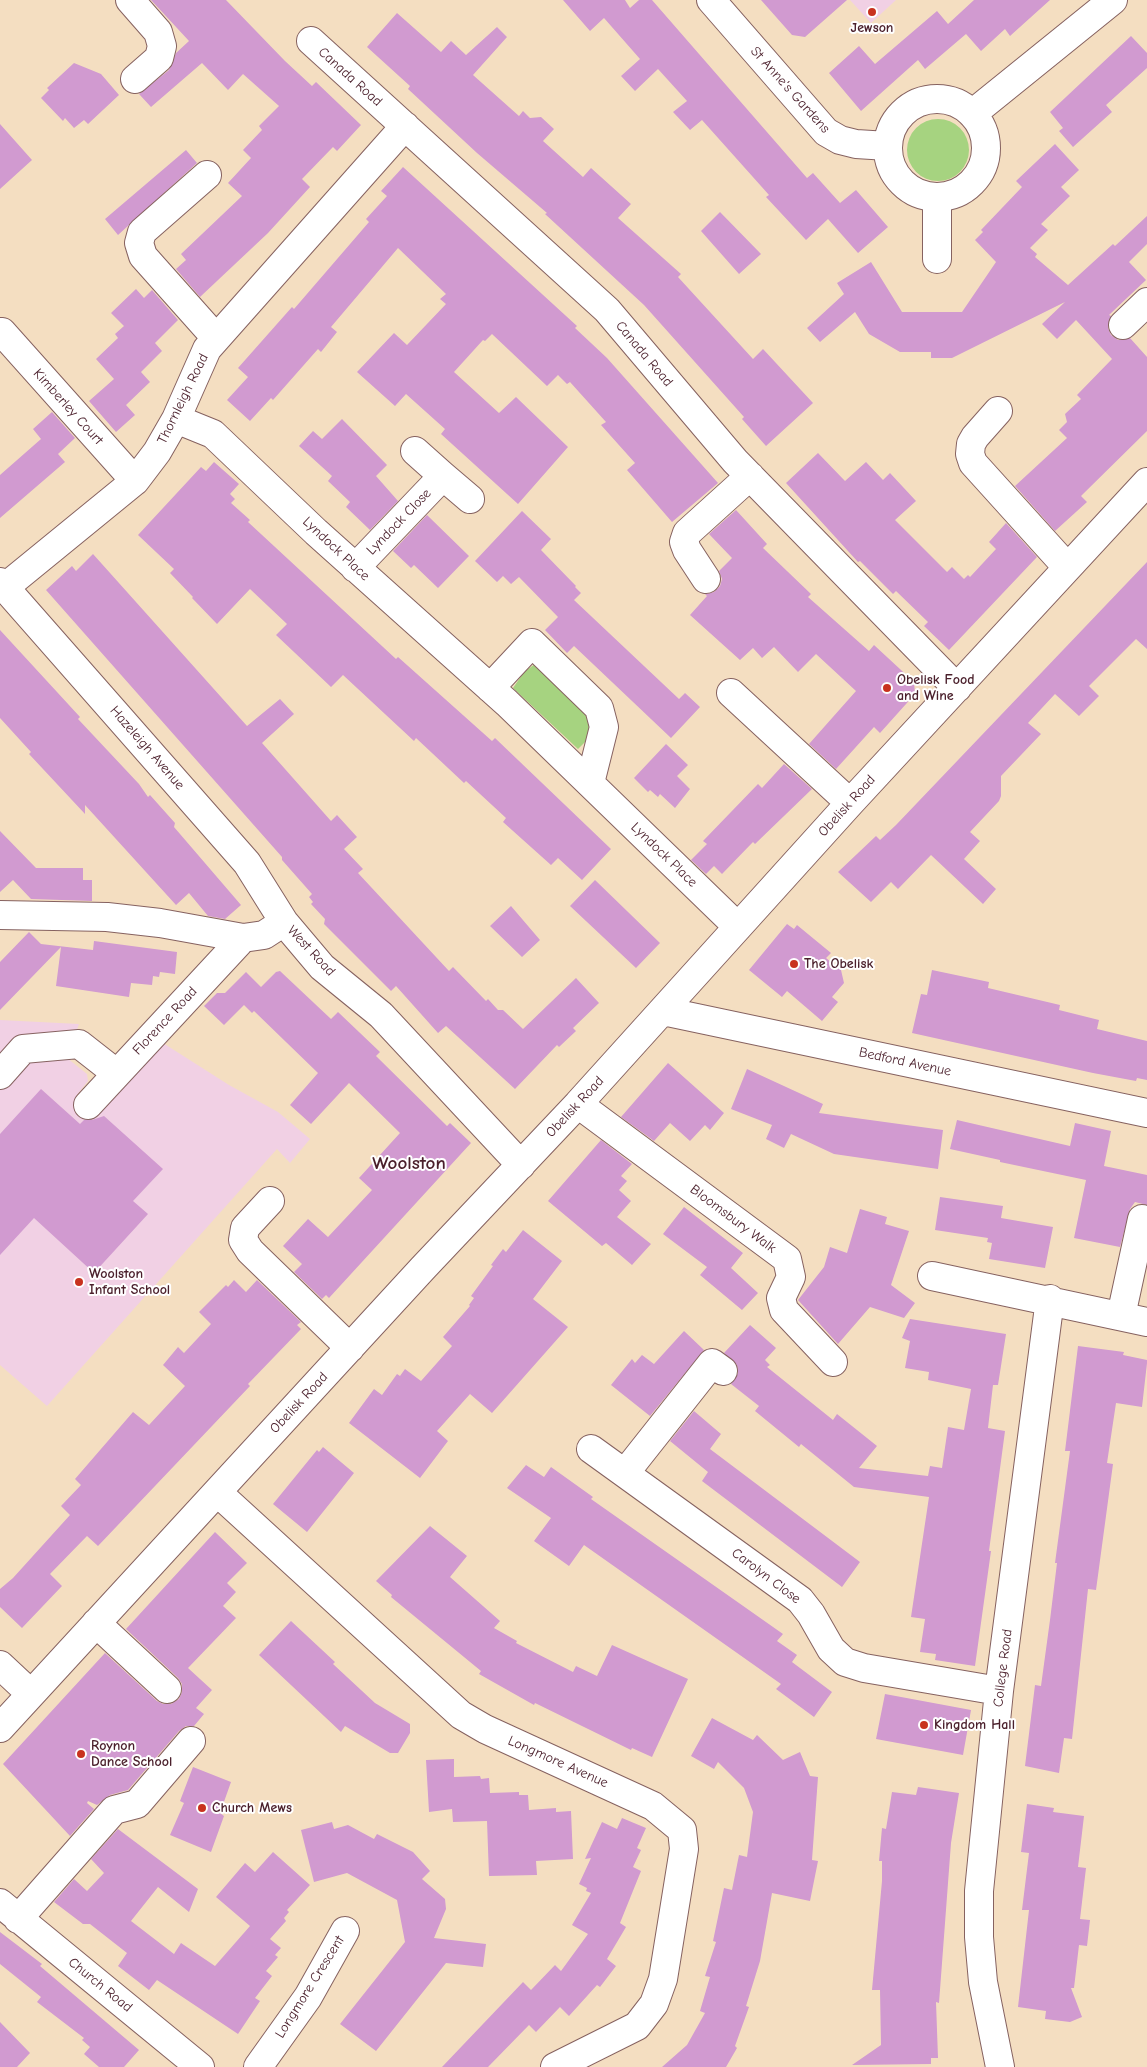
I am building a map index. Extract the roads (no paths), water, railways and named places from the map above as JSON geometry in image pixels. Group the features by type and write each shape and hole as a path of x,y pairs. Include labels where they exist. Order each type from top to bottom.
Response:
{"street":[{"path":"130,0 158,32 162,46 159,58 134,79"},
{"name":"St Anne's Gardens","path":"711,0 826,132 840,140 856,144 888,146"},
{"path":"972,114 1113,0"},
{"name":"Canada Road","path":"311,41 607,310 750,476 957,688"},
{"path":"932,99 949,100 972,114 981,126 985,137 985,160 978,175 962,191 937,198 914,192 900,182 892,170 888,146 891,129 905,110 920,102 932,99"},
{"name":"Thornleigh Road","path":"2,585 135,481 158,452 176,420 207,349 405,126"},
{"path":"206,175 142,232 138,243 143,256 216,338"},
{"path":"936,259 937,198"},
{"path":"1123,325 1147,302"},
{"name":"Kimberley Court","path":"2,332 135,481"},
{"path":"998,411 975,437 970,454 973,463 1067,567"},
{"name":"Lyndock Place","path":"176,420 213,434 355,568 490,688 738,927"},
{"name":"Lyndock Close","path":"415,451 470,499"},
{"name":"Lyndock Close","path":"355,568 443,476"},
{"path":"706,579 687,550 684,542 687,533 750,476"},
{"name":"Obelisk Road","path":"0,1728 578,1104 850,803 1147,482"},
{"name":"Hazeleigh Avenue","path":"2,585 247,863 284,922"},
{"path":"490,688 532,642 599,708 604,728 590,783"},
{"path":"731,693 850,803"},
{"name":"West Road","path":"0,915 107,917 160,923 243,938 264,934 284,922 322,967 381,1014 521,1165"},
{"name":"Florence Road","path":"88,1105 243,938"},
{"name":"Bedford Avenue","path":"663,1011 1147,1113"},
{"path":"0,1074 23,1049 79,1044 116,1074"},
{"name":"Bloomsbury Walk","path":"578,1104 787,1259 791,1277 781,1298 784,1310 833,1362"},
{"path":"270,1201 245,1228 243,1240 250,1251 350,1348"},
{"path":"932,1276 1134,1319 1142,1219"},
{"name":"College Road","path":"1000,2067 983,1982 979,1909 987,1802 999,1691 1050,1300"},
{"path":"625,1473 710,1362"},
{"name":"Carolyn Close","path":"591,1449 800,1600 811,1614 831,1649 845,1662 864,1668 999,1691"},
{"name":"Longmore Avenue","path":"217,1492 461,1715 486,1729 652,1806 682,1830 684,1849 663,1979 654,2004 637,2026 555,2067"},
{"path":"96,1623 167,1689"},
{"path":"0,1665 31,1694"},
{"path":"9,1911 114,1810 137,1804 191,1741"},
{"name":"Church Road","path":"9,1911 200,2067"},
{"name":"Longmore Crescent","path":"258,2067 308,1997 346,1931"}],"place":[{"name":"Jewson","path":"872,12"},
{"name":"Obelisk Food and Wine","path":"887,688"},
{"name":"The Obelisk","path":"794,964"},
{"name":"Woolston Infant School","path":"79,1282"},
{"name":"Kingdom Hall","path":"924,1725"},
{"name":"Roynon Dance School","path":"81,1754"},
{"name":"Church Mews","path":"202,1808"}],"district":[{"name":"Woolston","path":"409,1164"}]}
